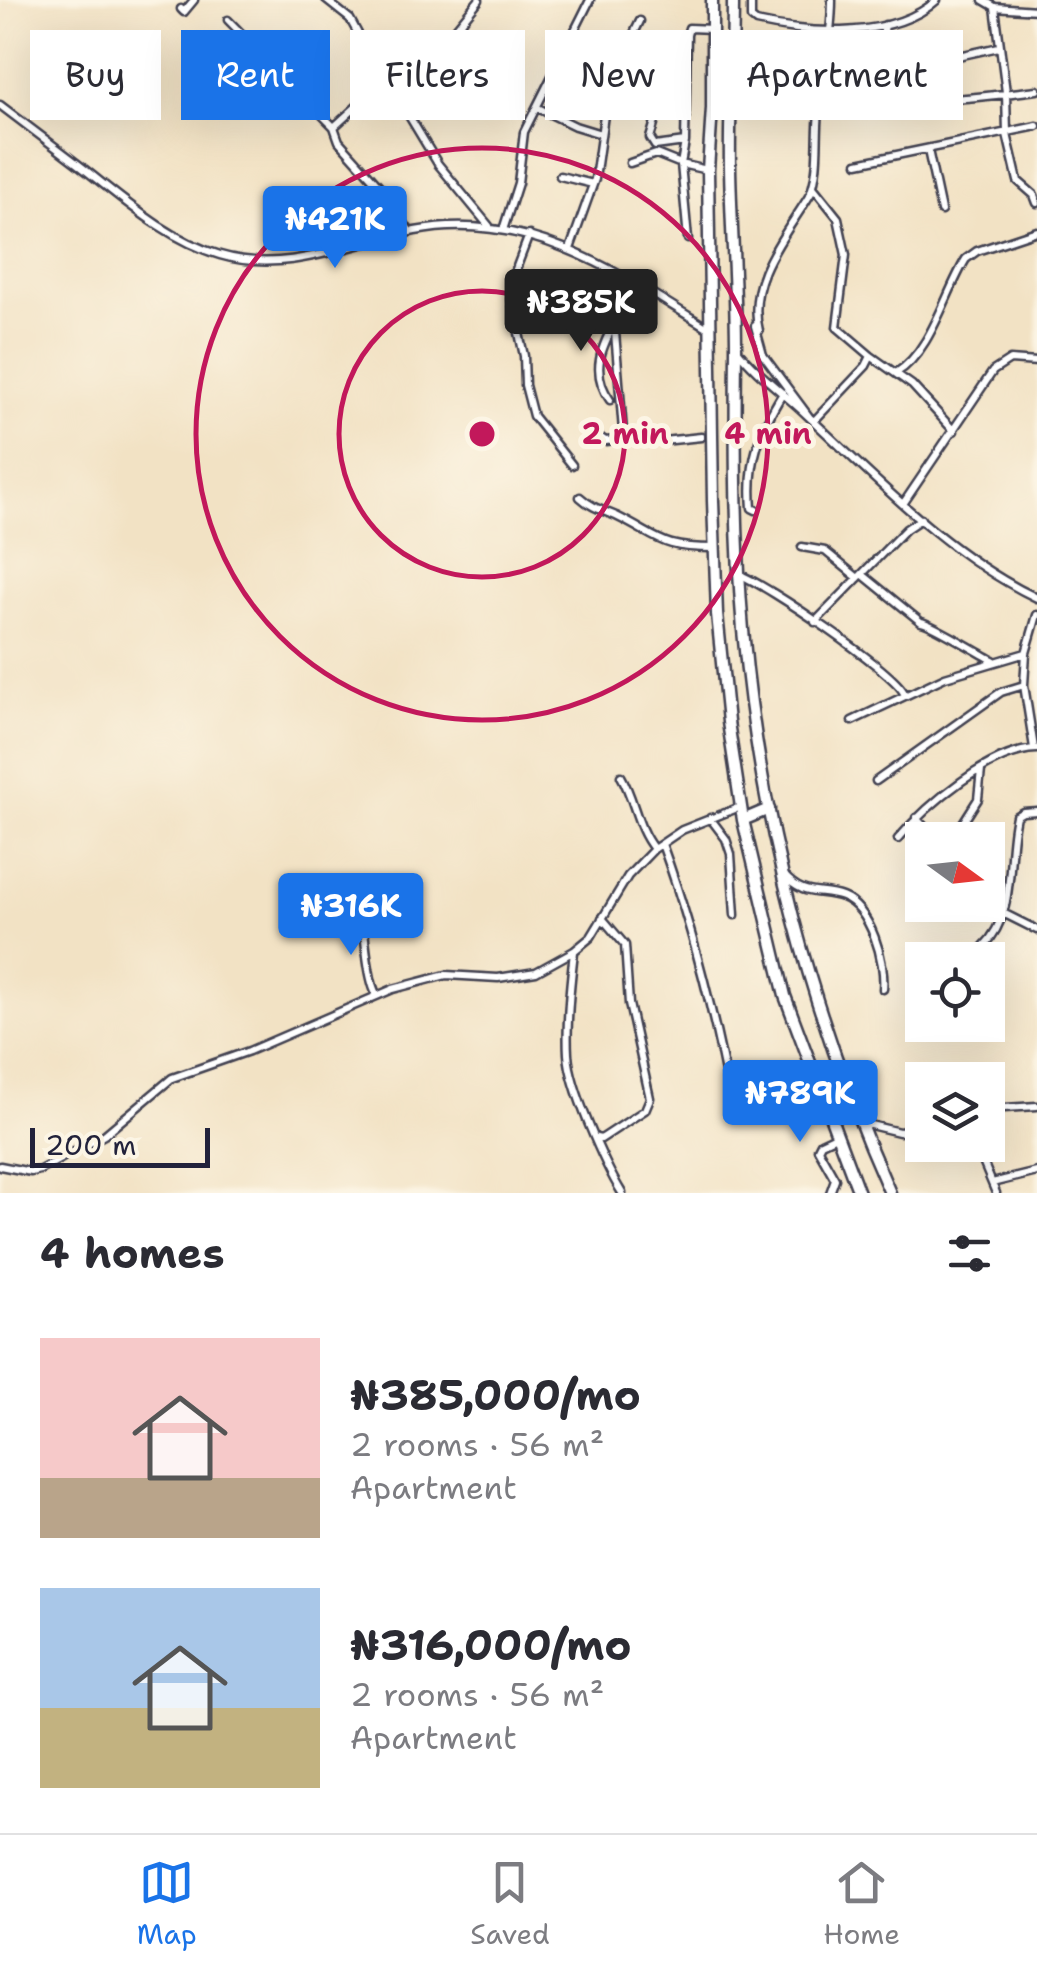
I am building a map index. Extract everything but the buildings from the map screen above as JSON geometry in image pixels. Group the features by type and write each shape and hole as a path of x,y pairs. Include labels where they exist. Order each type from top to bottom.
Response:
{"highway":[{"path":"712,0 712,30"},
{"path":"733,0 730,144 736,496 751,696 769,809 783,874 792,889 806,967 890,1193"},
{"path":"717,30 733,27"},
{"path":"711,118 708,170 714,548 720,653 740,807 785,996 859,1193"},
{"path":"708,148 730,144"},
{"path":"710,258 734,258"},
{"path":"713,501 736,496"},
{"path":"743,820 769,809"}],"street":[{"path":"181,9 184,12 194,0"},
{"path":"326,0 350,19 356,30"},
{"path":"454,30 479,0"},
{"path":"502,230 516,191 524,132 590,0"},
{"path":"751,0 751,18 756,22 817,30"},
{"path":"832,0 832,30"},
{"path":"847,30 914,16 937,0"},
{"path":"983,0 995,7 1037,10"},
{"path":"995,7 1007,134 1018,180 1037,202"},
{"path":"228,20 334,127 340,141 382,189 410,232"},
{"path":"636,30 640,21"},
{"path":"885,25 879,59 931,62 1000,47"},
{"path":"963,99 1037,90"},
{"path":"0,105 144,215 175,236 222,256 281,260 346,250 410,232 451,226 490,228 529,235 570,250 638,284 711,330"},
{"path":"538,108 601,134"},
{"path":"334,127 350,111"},
{"path":"411,120 438,164 490,228"},
{"path":"570,250 593,184 603,120"},
{"path":"655,120 650,138 655,146 685,142"},
{"path":"685,120 681,164 688,239"},
{"path":"812,420 764,355 755,330 766,275 814,188 818,120"},
{"path":"858,164 1037,126"},
{"path":"928,150 941,211"},
{"path":"630,162 656,154 708,170"},
{"path":"560,176 593,184"},
{"path":"814,188 838,218 846,255 837,327 920,393 954,431"},
{"path":"896,372 910,362 929,333 966,258 1037,232"},
{"path":"529,235 513,277 512,296 524,356 525,385 533,416 572,465"},
{"path":"594,432 605,440 616,440 623,431 614,332 628,317 638,284"},
{"path":"610,400 601,384 598,361 604,340 622,308"},
{"path":"756,317 759,331"},
{"path":"736,347 750,366 903,505 994,574 1037,598"},
{"path":"812,420 874,359"},
{"path":"903,505 998,366 1010,360 1037,362"},
{"path":"736,366 750,366"},
{"path":"756,510 752,508 751,495 753,453 782,393"},
{"path":"623,431 663,441 701,437"},
{"path":"580,497 592,508 617,517 668,546 714,548"},
{"path":"815,622 906,529 921,519"},
{"path":"802,547 824,551 921,622 994,661"},
{"path":"740,575 760,582 890,676 904,694"},
{"path":"898,840 946,792 980,770 1036,748 1024,685 1026,653 1037,615"},
{"path":"852,721 904,694 1026,653"},
{"path":"876,780 1001,692 1024,685"},
{"path":"963,822 978,799 980,770"},
{"path":"622,776 634,814 658,846 678,885 703,975 732,1108"},
{"path":"0,1166 40,1170 104,1135 172,1078 249,1052 377,995 436,976 528,975 574,951 597,929 624,881 658,846 677,832 740,807"},
{"path":"1005,905 1016,816 1037,811"},
{"path":"710,818 726,839 731,854 735,914"},
{"path":"916,818 920,822"},
{"path":"792,889 845,898 859,912 880,953 883,989"},
{"path":"361,902 370,980 377,995"},
{"path":"1005,914 1037,930"},
{"path":"596,1138 645,1110 650,1098 629,1004 625,946 602,918"},
{"path":"574,951 569,1059 604,1162 622,1193"},
{"path":"1005,1108 1037,1106"},
{"path":"862,1123 905,1131"},
{"path":"830,1193 836,1179 818,1149 820,1143 836,1136"},
{"path":"983,1162 996,1193"},
{"path":"992,1183 1037,1172"}]}
